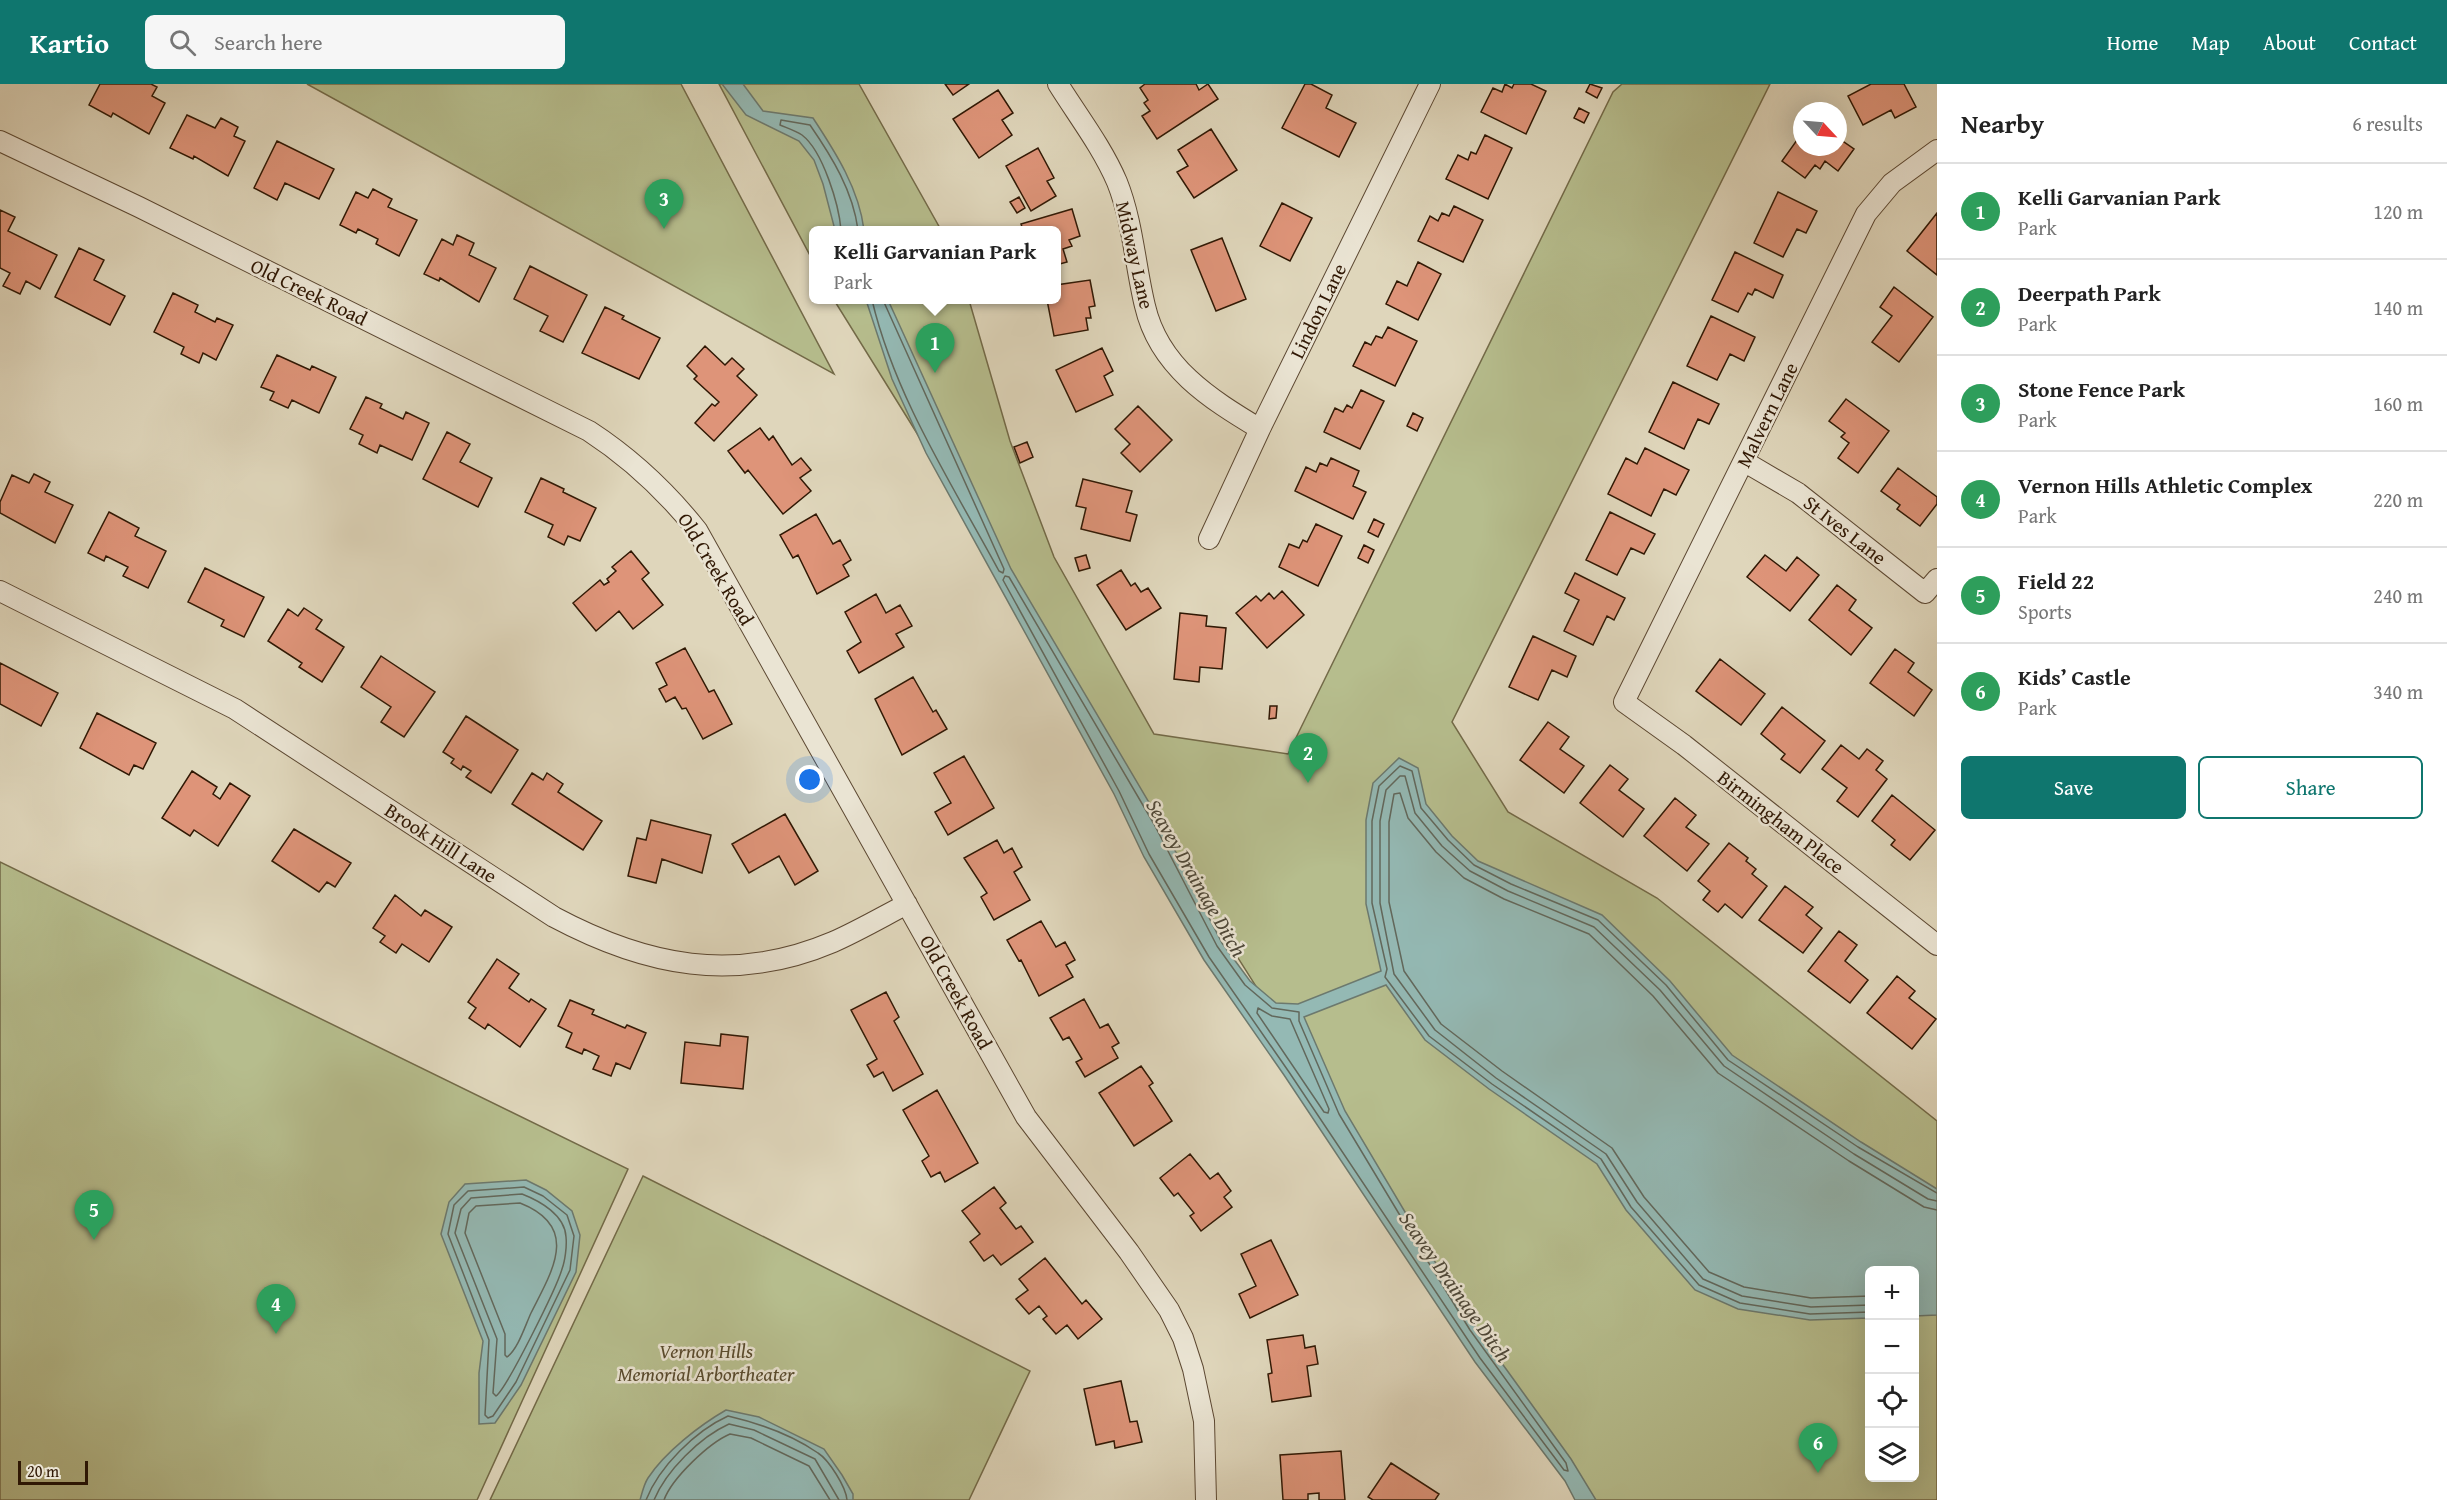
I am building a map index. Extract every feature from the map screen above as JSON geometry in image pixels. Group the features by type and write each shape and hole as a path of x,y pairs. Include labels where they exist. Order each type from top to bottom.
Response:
{"street":[{"name":"Midway Lane","path":"1058,84 1106,160 1117,183 1135,241 1145,308 1161,345 1178,370 1205,395 1260,429"},
{"name":"Lindon Lane","path":"1209,539 1260,429 1430,84"},
{"name":"Old Creek Road","path":"0,141 578,425 626,455 666,491 697,530 1026,1117 1156,1292 1183,1338 1193,1369 1204,1421 1206,1500"},
{"name":"Malvern Lane","path":"1624,702 1866,214 1892,183 1937,150"},
{"name":"St Ives Lane","path":"1745,462 1798,494 1925,593 1937,579"},
{"name":"Brook Hill Lane","path":"0,591 235,709 554,917 597,940 617,947 647,957 713,966 757,964 795,955 833,942 907,904"},
{"name":"Birmingham Place","path":"1624,702 1694,753 1937,945"}],"green space":[{"path":"307,84 681,84 834,374"},
{"path":"719,84 859,84 939,226 809,226 809,253"},
{"path":"1622,84 1770,84 1452,722 1508,812 1657,898 1937,1121 1937,1500 1581,1500 1090,724 946,480 836,304 970,304 1010,441 1054,557 1154,734 1288,754 1613,92"},
{"path":"0,862 628,1169 477,1500 0,1500"},
{"name":"Vernon Hills Memorial Arbortheater","path":"643,1176 1030,1371 969,1500 490,1500"}],"water":[{"path":"722,84 743,84 763,111 813,118 852,186 863,226 834,226 814,160 799,141 746,115"},
{"path":"867,304 890,304 1011,569 1160,821 1222,943 1250,981 1276,1003 1298,1004 1381,971 1366,904 1366,820 1373,783 1399,758 1418,768 1426,804 1452,836 1478,861 1602,915 1670,981 1732,1055 1861,1142 1937,1189 1937,1315 1919,1316 1919,1266 1865,1266 1865,1318 1810,1320 1738,1309 1695,1290 1626,1210 1597,1164 1489,1089 1425,1040 1386,985 1304,1017 1345,1111 1427,1249 1475,1326 1571,1459 1596,1500 1575,1500 1565,1481 1475,1362 1284,1075 1204,960 1144,857 1114,794 926,453 892,379"},
{"path":"526,1180 546,1190 572,1211 580,1235 576,1272 521,1385 495,1423 479,1424 479,1373 483,1341 441,1234 449,1202 465,1184"},
{"path":"726,1410 759,1417 824,1449 853,1494 853,1500 640,1500 647,1480 673,1449 694,1431"}],"building":[{"path":"100,84 151,84 157,87 152,96 165,103 149,134 113,113 111,117 89,105"},
{"path":"945,84 969,84 953,95"},
{"path":"1145,84 1196,84 1199,90 1208,84 1218,99 1157,139 1142,116 1150,111 1144,103 1148,100 1140,88"},
{"path":"1305,84 1311,84 1332,95 1326,108 1356,123 1339,157 1282,128"},
{"path":"1505,84 1512,88 1514,84 1531,84 1546,91 1526,134 1481,112 1493,88 1502,92"},
{"path":"1590,84 1602,88 1597,98 1586,92"},
{"path":"1871,84 1904,84 1916,107 1895,118 1891,110 1863,125 1848,96"},
{"path":"998,90 1013,113 1002,120 1012,135 979,158 953,119"},
{"path":"1579,108 1589,113 1584,123 1574,118"},
{"path":"187,115 215,128 221,118 238,127 234,136 245,141 228,176 194,156 193,159 170,148"},
{"path":"1211,129 1237,170 1194,198 1177,172 1188,166 1178,150"},
{"path":"1485,135 1512,148 1488,199 1446,179 1458,155 1468,160 1471,152 1476,154"},
{"path":"277,141 334,169 319,199 285,183 277,200 254,188"},
{"path":"1847,144 1854,149 1838,171 1825,161 1820,169 1815,165 1805,178 1782,161 1793,146 1793,156 1847,156"},
{"path":"1038,148 1054,178 1047,181 1056,196 1031,211 1006,166"},
{"path":"373,189 392,199 388,207 417,220 399,256 376,244 378,239 358,229 356,233 340,225 356,192 368,198"},
{"path":"1778,192 1817,211 1806,233 1797,229 1783,257 1754,243"},
{"path":"1019,197 1025,208 1017,213 1010,202"},
{"path":"1282,203 1312,218 1290,261 1260,246"},
{"path":"1454,206 1483,220 1463,262 1418,241 1430,216 1438,221 1442,213 1449,216"},
{"path":"1072,209 1080,236 1069,240 1072,246 1063,249 1067,262 1061,264 1061,226 1022,226 1021,224"},
{"path":"0,210 15,217 8,231 57,255 40,289 26,281 20,294 3,286 10,273 0,268"},
{"path":"1937,213 1937,275 1907,251"},
{"path":"457,235 474,243 469,255 496,268 479,302 440,278 439,281 424,274 442,239 453,245"},
{"path":"1222,238 1246,299 1216,311 1191,250"},
{"path":"79,248 104,260 94,280 125,296 110,325 55,297"},
{"path":"1735,252 1783,275 1773,298 1755,289 1752,295 1748,293 1738,312 1712,300"},
{"path":"1418,262 1441,274 1418,320 1386,304 1397,281 1407,286"},
{"path":"530,266 587,295 563,342 540,331 548,316 514,299"},
{"path":"1090,280 1095,306 1089,307 1091,318 1086,318 1088,330 1054,336 1048,304 1061,304 1061,284"},
{"path":"1894,287 1933,317 1899,362 1872,342 1892,316 1880,307"},
{"path":"173,293 198,305 195,312 215,322 217,318 233,325 216,360 203,353 199,363 181,354 184,347 154,332"},
{"path":"605,307 624,316 622,319 660,338 639,379 582,353"},
{"path":"1711,316 1755,337 1744,361 1730,354 1717,380 1687,366"},
{"path":"1388,327 1417,341 1395,386 1353,366 1365,342 1371,345 1376,336 1382,338"},
{"path":"705,346 725,365 732,358 744,369 737,376 757,395 714,441 695,423 712,404 715,406 719,402 694,379 697,376 687,366"},
{"path":"1102,348 1113,371 1104,376 1113,395 1076,412 1056,370"},
{"path":"277,355 310,370 312,366 336,377 319,413 292,400 288,408 270,400 274,392 261,387"},
{"path":"1673,382 1719,404 1709,424 1698,419 1684,449 1649,432"},
{"path":"1361,390 1384,401 1360,449 1324,432 1335,408 1343,412 1347,405 1352,408"},
{"path":"366,397 382,404 380,408 403,419 406,412 429,423 412,460 380,445 377,453 359,444 363,435 350,429"},
{"path":"1846,399 1889,431 1858,473 1838,458 1849,443 1841,437 1845,433 1829,421"},
{"path":"1138,406 1172,440 1140,472 1121,453 1130,444 1115,429"},
{"path":"1413,413 1423,418 1417,431 1407,426"},
{"path":"760,428 769,440 773,436 792,465 801,458 811,470 800,478 811,491 783,514 748,470 745,473 728,451"},
{"path":"447,432 470,444 460,462 492,478 478,507 423,479"},
{"path":"1027,442 1033,457 1020,463 1014,447"},
{"path":"1645,448 1689,470 1676,495 1664,489 1651,516 1608,494 1626,458 1637,464"},
{"path":"1331,458 1359,471 1353,486 1366,492 1353,519 1295,491 1306,467 1316,472 1320,463 1327,466"},
{"path":"1898,468 1937,497 1937,504 1920,526 1897,509 1900,505 1881,491"},
{"path":"34,474 50,482 45,492 73,505 55,543 0,513 0,502 12,475 29,483"},
{"path":"541,478 596,508 580,541 568,536 564,545 548,537 553,525 525,512"},
{"path":"1083,479 1132,491 1126,512 1137,515 1130,541 1081,529 1086,508 1076,506"},
{"path":"109,512 139,528 135,536 166,551 148,588 123,576 128,567 106,556 104,561 88,553"},
{"path":"1610,512 1655,534 1644,554 1631,548 1617,575 1586,560"},
{"path":"816,514 833,544 840,540 851,560 843,565 849,576 817,594 798,555 793,558 780,535"},
{"path":"1374,519 1384,524 1378,537 1368,532"},
{"path":"1316,524 1342,536 1318,586 1279,567 1289,544 1299,548 1303,540 1307,542"},
{"path":"1364,545 1374,550 1368,563 1358,558"},
{"path":"631,551 649,573 642,579 663,605 633,629 619,611 596,631 573,603 600,580 604,585 609,582 607,579 616,571 612,567"},
{"path":"1086,555 1090,568 1079,571 1075,558"},
{"path":"1765,555 1786,571 1797,557 1819,575 1790,611 1747,577"},
{"path":"205,568 264,597 244,637 221,626 224,620 188,602"},
{"path":"1121,570 1131,586 1135,583 1141,592 1148,588 1161,608 1126,630 1097,585"},
{"path":"1575,573 1625,598 1614,620 1607,616 1593,645 1564,631 1579,600 1565,593"},
{"path":"1837,585 1856,600 1849,610 1872,628 1851,655 1809,620"},
{"path":"1282,591 1304,615 1267,648 1236,613 1256,596 1261,601 1269,593 1274,599"},
{"path":"876,594 886,613 900,605 912,626 896,634 904,647 859,673 847,651 861,642 845,612"},
{"path":"304,608 322,620 316,629 344,647 322,682 299,667 302,663 268,641 288,609 298,616"},
{"path":"1180,613 1207,616 1206,626 1226,628 1222,669 1200,667 1199,682 1174,679"},
{"path":"1533,636 1576,656 1567,677 1552,670 1538,700 1509,687"},
{"path":"685,648 709,692 714,690 732,724 703,739 686,708 682,709 675,697 666,702 659,689 667,685 656,663"},
{"path":"1895,649 1914,663 1908,672 1932,690 1914,716 1870,683"},
{"path":"381,656 435,692 404,737 381,722 391,707 361,687"},
{"path":"1720,659 1765,694 1741,725 1696,691"},
{"path":"0,663 58,693 41,726 0,704"},
{"path":"913,677 933,712 936,710 947,729 902,755 875,699"},
{"path":"1270,706 1277,706 1276,718 1269,719"},
{"path":"1782,707 1825,741 1800,773 1781,759 1785,754 1761,734"},
{"path":"97,713 156,743 143,769 134,765 129,775 80,748"},
{"path":"466,716 518,750 491,793 466,777 471,771 463,766 461,770 451,763 454,759 443,752"},
{"path":"1548,722 1569,737 1560,749 1584,766 1564,793 1520,760"},
{"path":"1841,745 1859,759 1867,749 1883,761 1876,770 1887,779 1858,817 1837,801 1847,788 1822,769"},
{"path":"964,756 994,808 948,835 935,812 951,803 934,773"},
{"path":"1610,765 1628,779 1619,790 1644,809 1623,837 1580,803"},
{"path":"192,771 217,787 213,794 220,799 230,783 250,796 218,846 194,830 190,836 162,818"},
{"path":"532,773 543,780 547,773 563,784 558,792 602,821 583,850 512,804"},
{"path":"1892,795 1935,830 1910,860 1891,845 1895,840 1872,821"},
{"path":"1675,798 1696,815 1686,827 1709,844 1687,871 1644,836"},
{"path":"785,814 818,871 795,885 779,856 749,873 732,844"},
{"path":"651,820 711,835 702,873 662,859 656,883 628,876 637,838 646,840"},
{"path":"294,829 351,863 335,887 327,882 319,892 272,861"},
{"path":"997,840 1004,853 1012,848 1022,867 1014,872 1030,900 994,920 981,897 987,893 964,858"},
{"path":"1729,843 1748,858 1746,861 1756,869 1752,874 1767,886 1742,918 1725,904 1718,912 1703,900 1710,891 1698,881"},
{"path":"1785,886 1813,907 1806,915 1822,928 1803,953 1759,920"},
{"path":"395,895 421,916 425,910 452,927 429,962 402,944 396,953 380,942 385,936 373,928"},
{"path":"1041,921 1056,947 1065,942 1075,960 1066,965 1073,977 1039,996 1021,960 1019,961 1007,940"},
{"path":"1839,931 1857,945 1845,961 1868,980 1850,1003 1808,971"},
{"path":"497,959 519,974 509,988 529,1002 531,999 546,1009 520,1047 488,1024 485,1029 469,1018 476,1008 468,1002"},
{"path":"1897,976 1915,991 1909,998 1936,1019 1912,1049 1867,1013"},
{"path":"886,992 899,1017 894,1021 923,1074 893,1091 883,1072 874,1077 867,1065 877,1059 851,1010"},
{"path":"1084,999 1100,1028 1108,1024 1119,1043 1112,1047 1118,1058 1085,1077 1076,1062 1082,1059 1069,1037 1063,1040 1050,1018"},
{"path":"570,1000 594,1010 592,1014 625,1028 627,1025 646,1033 630,1069 616,1063 611,1076 593,1069 599,1056 584,1049 582,1054 566,1047 572,1033 558,1026"},
{"path":"721,1034 748,1037 743,1089 681,1083 685,1042 720,1046"},
{"path":"1141,1066 1153,1083 1149,1086 1172,1121 1134,1146 1099,1093"},
{"path":"937,1090 978,1163 945,1182 940,1172 931,1177 922,1161 929,1156 903,1110"},
{"path":"1190,1154 1210,1179 1218,1173 1231,1191 1224,1197 1232,1207 1201,1231 1190,1216 1194,1213 1178,1193 1174,1196 1160,1178"},
{"path":"994,1187 1006,1203 1000,1208 1016,1229 1021,1226 1033,1242 1001,1265 993,1255 984,1261 970,1242 980,1234 962,1211"},
{"path":"1271,1240 1298,1295 1250,1318 1239,1294 1256,1286 1241,1254"},
{"path":"1045,1258 1082,1304 1086,1300 1102,1319 1078,1339 1067,1325 1056,1334 1043,1319 1047,1316 1039,1306 1029,1314 1016,1299 1028,1290 1019,1279"},
{"path":"1303,1335 1305,1348 1315,1346 1318,1364 1307,1366 1311,1396 1272,1402 1268,1374 1272,1373 1267,1340"},
{"path":"1121,1381 1130,1422 1137,1421 1142,1442 1115,1448 1114,1441 1096,1445 1084,1389"},
{"path":"1341,1451 1345,1500 1319,1500 1319,1493 1308,1494 1308,1500 1283,1500 1280,1455"},
{"path":"1391,1463 1439,1494 1435,1500 1373,1500 1368,1497"}],"place":[{"name":"Stone Fence Park","path":"664,229"},
{"name":"Kelli Garvanian Park","path":"935,373"},
{"name":"Deerpath Park","path":"1308,783"},
{"name":"Field 22","path":"94,1240"},
{"name":"Vernon Hills Athletic Complex","path":"276,1334"},
{"name":"Kids’ Castle","path":"1818,1473"}],"water label":[{"name":"Seavey Drainage Ditch","path":"1196,878"},
{"name":"Seavey Drainage Ditch","path":"1455,1287"}]}
